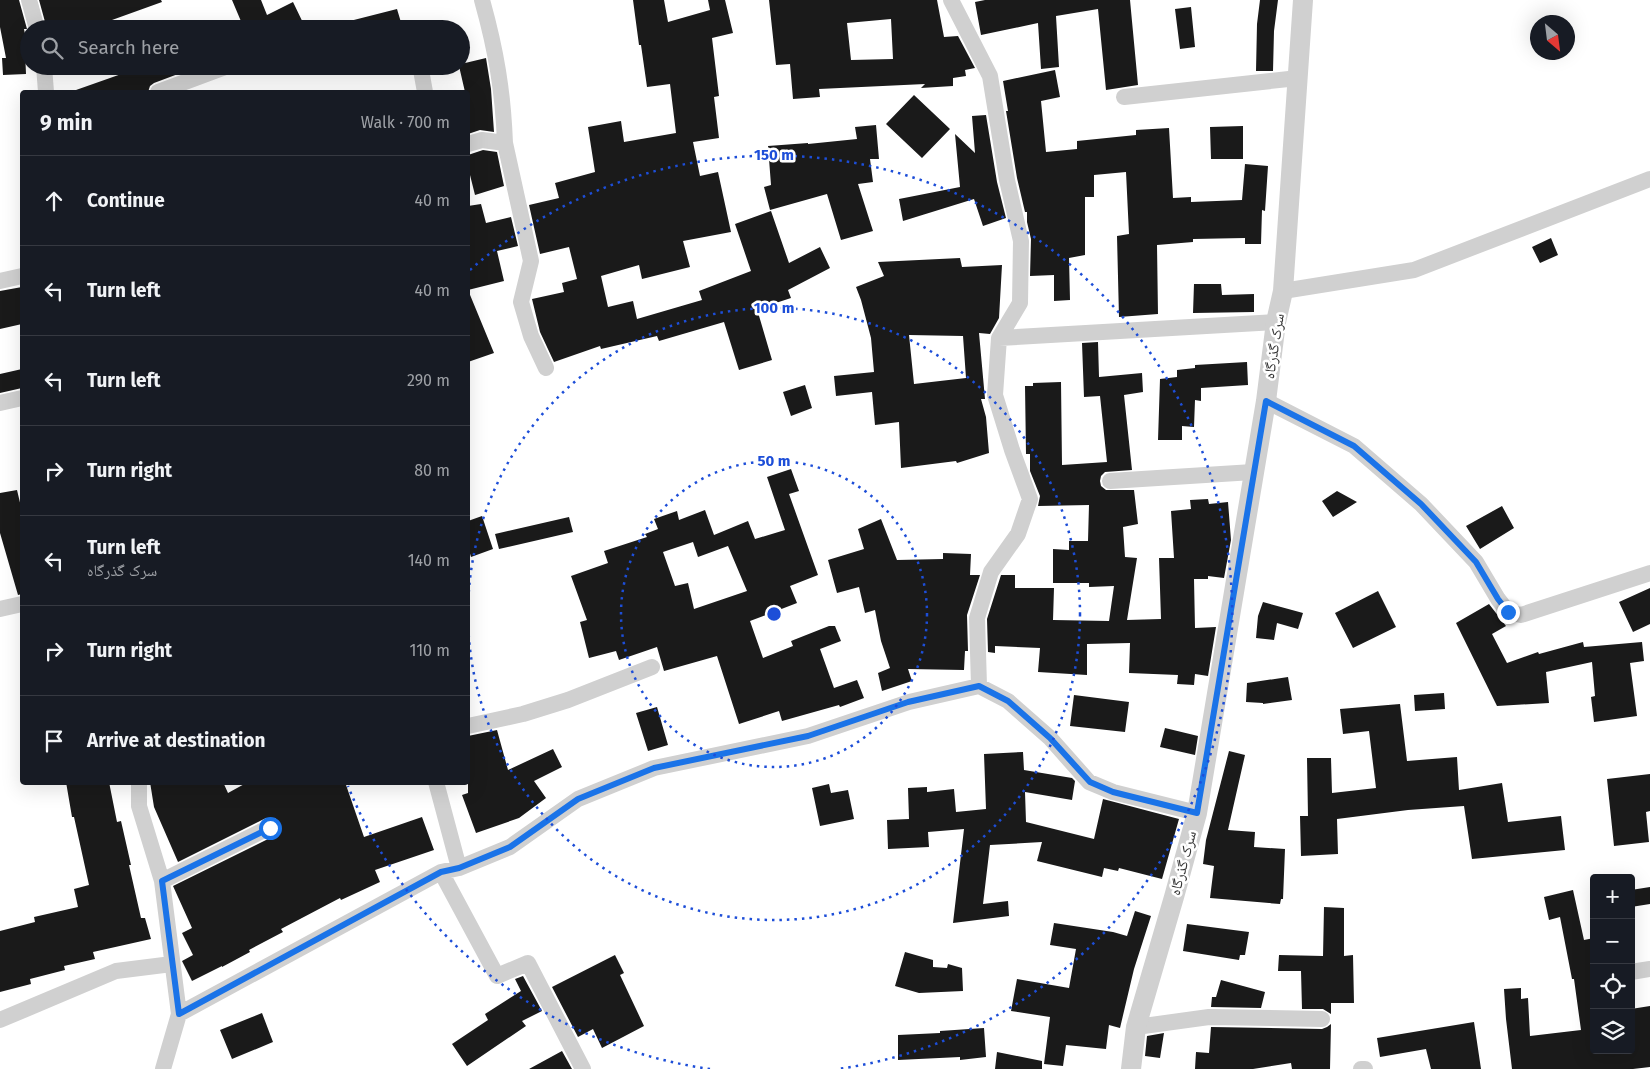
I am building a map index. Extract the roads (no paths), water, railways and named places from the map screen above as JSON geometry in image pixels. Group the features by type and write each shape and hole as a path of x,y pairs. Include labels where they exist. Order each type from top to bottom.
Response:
{"street":[{"path":"29,0 35,20"},
{"path":"482,0 494,44 504,102 505,142 531,261 521,302 531,336 546,368"},
{"path":"951,0 990,76 1007,180 1021,241 1020,303 999,338 996,395 1012,450 1030,499 1018,534 991,572 977,618 979,686"},
{"name":"سرک گذرگاه","path":"1132,1069 1136,1027 1197,813 1266,401 1276,322 1283,291 1304,0"},
{"path":"45,75 46,90"},
{"path":"163,90 204,75"},
{"path":"422,75 425,90"},
{"path":"1124,97 1298,78"},
{"path":"470,143 482,140 505,142"},
{"path":"1283,291 1414,270 1650,179"},
{"path":"0,281 20,276"},
{"path":"999,338 1276,322"},
{"path":"0,403 20,398"},
{"path":"1266,401 1354,446 1421,504 1476,562 1508,612 1521,616 1650,573"},
{"path":"1110,481 1253,472"},
{"path":"0,610 20,605"},
{"path":"470,726 524,714 550,706 652,667"},
{"path":"179,1014 441,872 459,868 510,847 578,799 654,768 808,736 908,702 979,686 1008,701 1050,738 1090,782 1113,792 1197,813"},
{"path":"139,785 139,806 162,881 179,1014 163,1069"},
{"path":"437,785 459,868"},
{"path":"162,881 270,828"},
{"path":"441,872 497,976 528,963 583,1069"},
{"path":"0,1020 116,971 172,964"},
{"path":"1635,971 1650,969"},
{"path":"1136,1027 1209,1017 1322,1019"}]}
